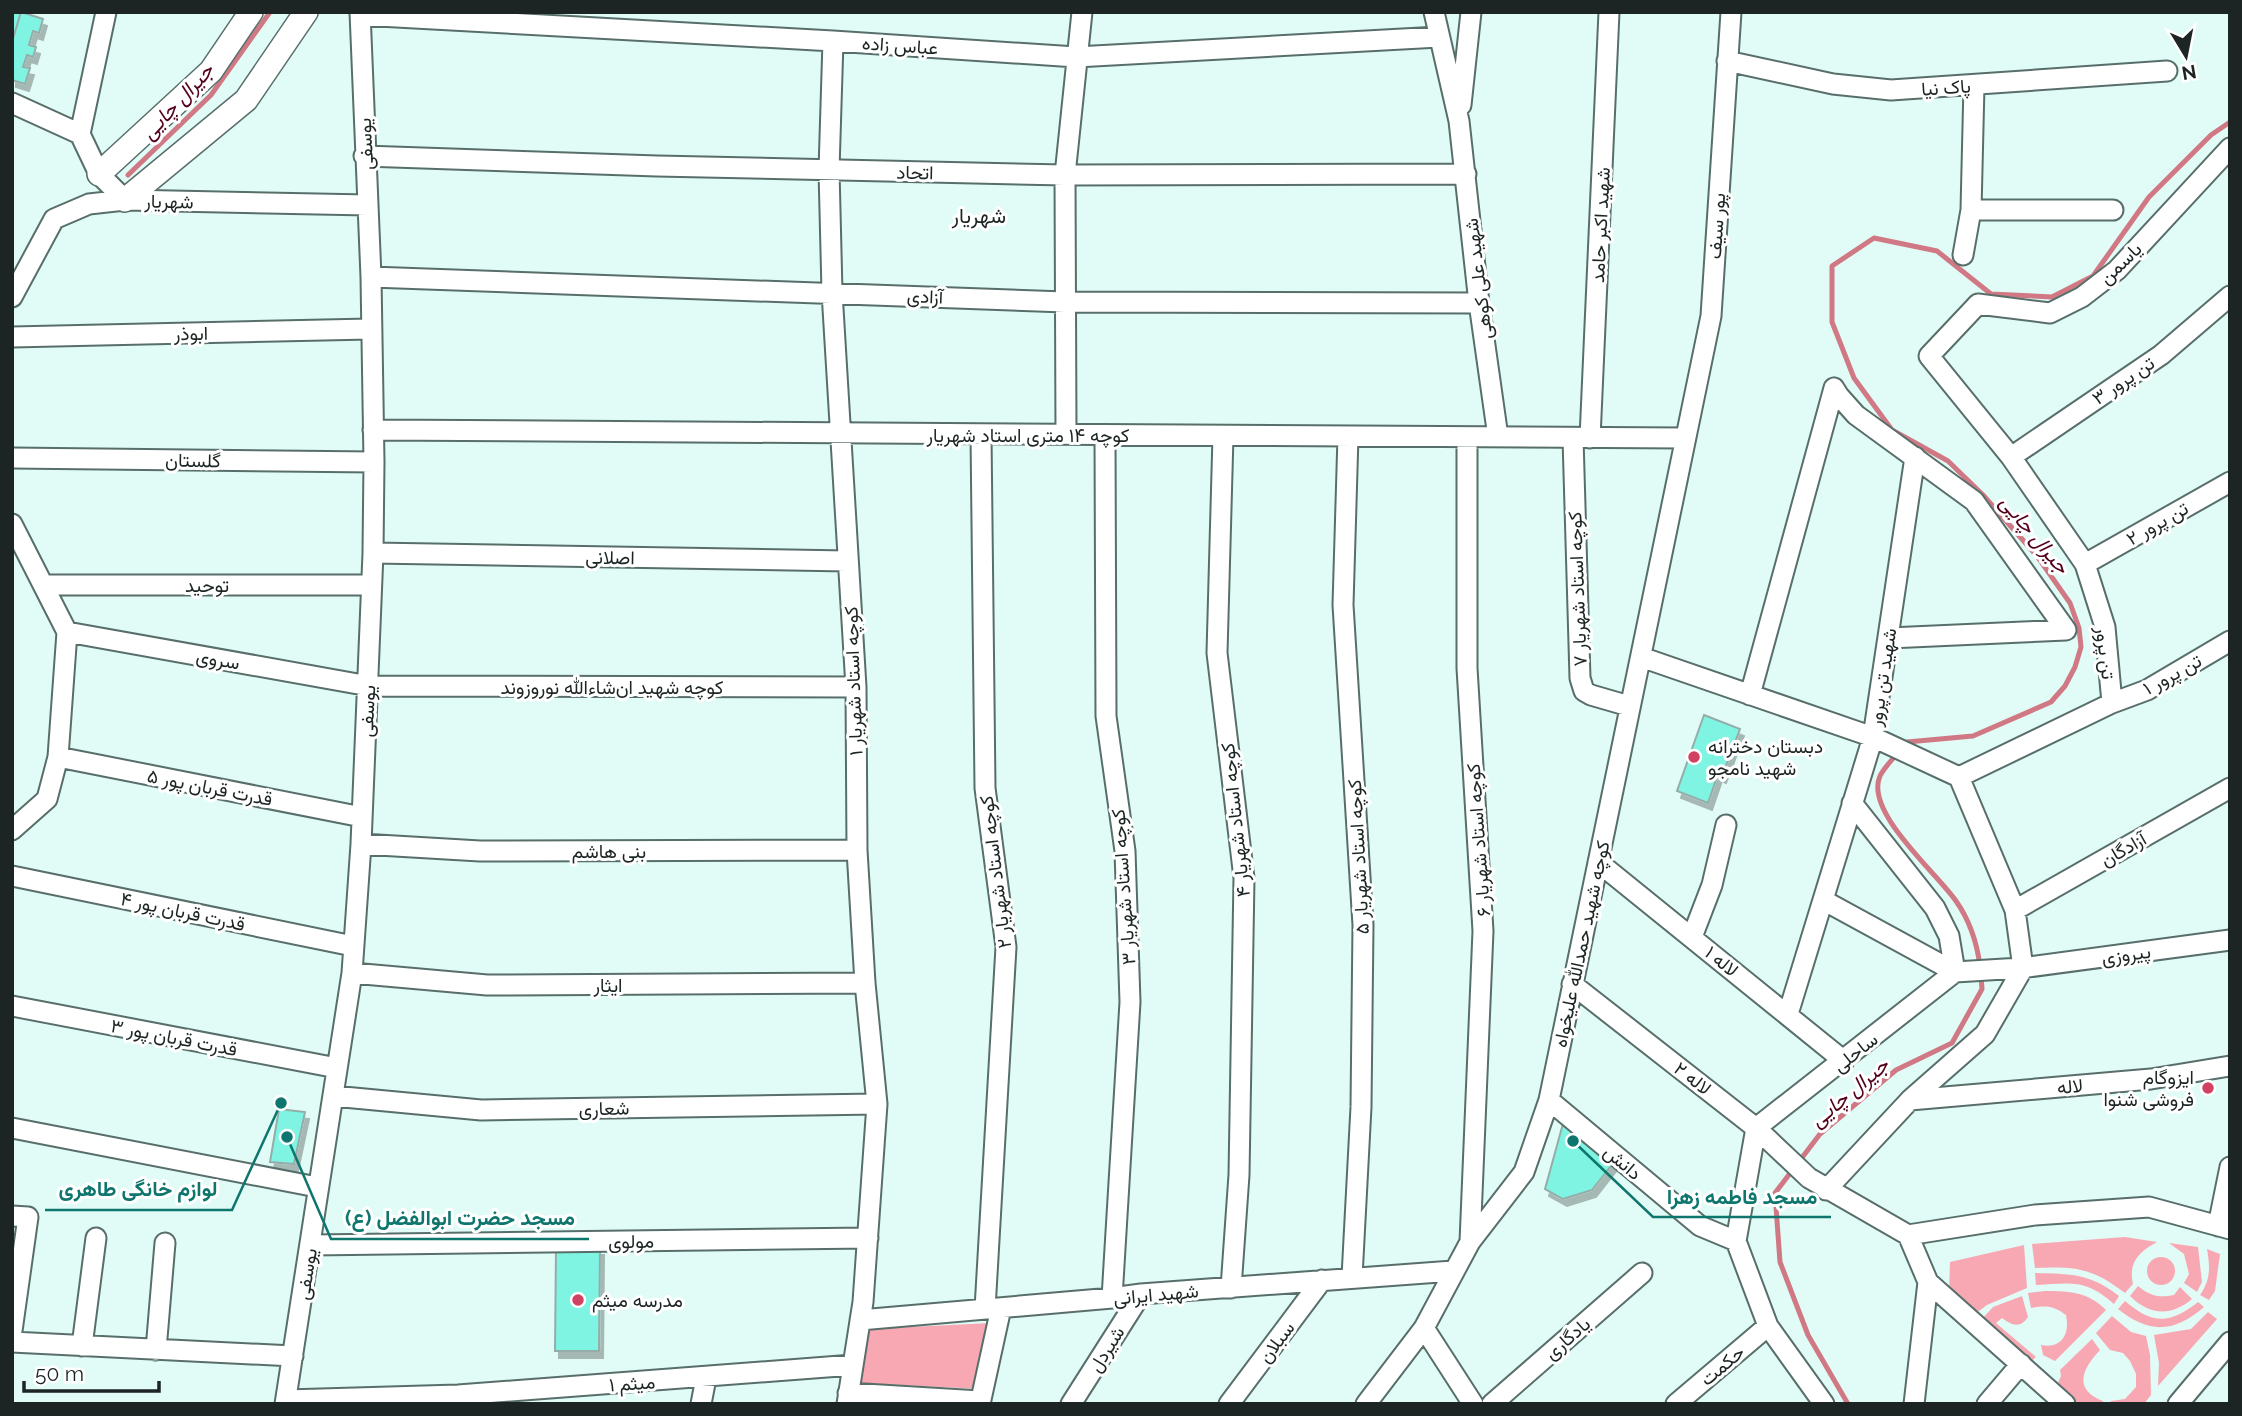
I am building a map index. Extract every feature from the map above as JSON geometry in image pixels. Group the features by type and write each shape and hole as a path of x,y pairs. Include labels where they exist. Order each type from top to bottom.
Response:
{"street":[{"path":"12,103 80,134 106,12"},
{"path":"99,174 211,71 251,12"},
{"path":"12,297 54,219 89,204 125,200 246,100 306,12"},
{"path":"1066,434 1065,175 1082,12"},
{"name":"شهید علی کوهی","path":"1434,12 1460,121 1479,303 1498,437"},
{"name":"شهید علی کوهی","path":"1460,121 1471,12"},
{"name":"شهید اکبر حامد","path":"1581,438 1609,12"},
{"name":"پور سیف","path":"1684,438 1710,316 1731,12"},
{"name":"عباس زاده","path":"360,14 1076,57 1439,37"},
{"name":"یوسفی","path":"285,1402 352,972 361,844 373,553 373,430 371,277 360,14"},
{"name":"کوچه استاد شهریار ۱","path":"833,41 829,170 832,292 856,687 857,849 865,983 877,1104 860,1320 847,1398"},
{"name":"پاک نیا","path":"1727,61 1833,84 1891,90 2167,71"},
{"path":"1963,255 1971,210 1975,85"},
{"name":"شهریار","path":"80,134 99,174 125,200 368,205"},
{"name":"یاسمن","path":"1978,303 2050,313 2082,298 2118,270 2230,148"},
{"name":"اتحاد","path":"364,156 1065,175 1466,174"},
{"path":"1971,210 2113,211"},
{"name":"آزادی","path":"371,277 1065,302 1479,303"},
{"name":"تن پرور ۳","path":"2011,457 2161,355 2230,296"},
{"name":"تن پرور","path":"1959,777 2112,703 2105,627 2085,564 2011,457 1928,356 1978,303"},
{"name":"ابوذر","path":"12,337 370,329"},
{"path":"1750,695 1834,387 1856,415 1974,501 2066,630 1889,638"},
{"name":"کوچه ۱۴ متری استاد شهریار","path":"373,430 1684,438"},
{"name":"کوچه استاد شهریار ۲","path":"980,1402 993,1308 1006,947 985,788 981,434"},
{"name":"کوچه استاد شهریار ۳","path":"1105,435 1106,716 1125,850 1130,1002 1112,1298"},
{"name":"کوچه استاد شهریار ۴","path":"1223,436 1217,653 1244,878 1239,1175 1231,1288"},
{"name":"کوچه استاد شهریار ۵","path":"1348,436 1343,605 1363,925 1361,1107 1352,1278"},
{"name":"کوچه استاد شهریار ۶","path":"1467,438 1467,668 1483,931 1470,1242"},
{"name":"کوچه استاد شهریار ۷","path":"1581,438 1580,678 1584,691 1591,695 1629,706"},
{"name":"کوچه شهید حمدالله علیخواه","path":"1366,1404 1424,1328 1470,1242 1524,1172 1549,1100 1684,438"},
{"name":"شهید تن پرور","path":"1641,657 1872,737 1915,457"},
{"name":"گلستان","path":"12,458 373,462"},
{"name":"تن پرور ۲","path":"2085,564 2230,482"},
{"path":"12,524 67,632 58,757 47,799 12,830"},
{"name":"اصلانی","path":"373,553 847,561"},
{"name":"توحید","path":"44,586 371,585"},
{"name":"سروی","path":"67,632 369,686"},
{"name":"تن پرور ۱","path":"2112,703 2147,690 2230,641"},
{"name":"کوچه شهید ان‌شاءالله نوروزوند","path":"369,686 856,687"},
{"path":"1788,1014 1872,737 1959,777 2015,910 2022,968 1985,1034 1910,1100 1826,1189"},
{"name":"قدرت قربان پور ۵","path":"58,757 362,817"},
{"name":"آزادگان","path":"2015,910 2230,788"},
{"path":"1852,803 1935,908 1948,936 1956,972"},
{"path":"1692,937 1712,885 1726,825"},
{"name":"بنی هاشم","path":"361,844 480,851 857,849"},
{"name":"لاله ۱","path":"1598,862 1844,1061"},
{"name":"قدرت قربان پور ۴","path":"12,876 353,946"},
{"path":"1823,900 1956,972"},
{"name":"پیروزی","path":"1956,972 2022,968 2230,940"},
{"name":"ایثار","path":"352,972 487,985 865,983"},
{"name":"ساحلی","path":"1756,1128 1956,972"},
{"name":"لاله ۲","path":"1572,984 1756,1128 1809,1178 1908,1235"},
{"name":"قدرت قربان پور ۳","path":"12,1006 337,1068"},
{"name":"لاله","path":"1910,1100 2151,1079 2230,1066"},
{"name":"شعاری","path":"333,1096 481,1110 877,1104"},
{"name":"دانش","path":"1549,1100 1700,1226 1736,1241"},
{"path":"12,1128 317,1187"},
{"path":"1756,1128 1736,1241 1768,1326 1824,1404"},
{"path":"2065,1404 1928,1282 1908,1235 2035,1215 2149,1207 2224,1227 2230,1167"},
{"path":"12,1216 28,1217 12,1331"},
{"path":"82,1346 96,1238"},
{"name":"مولوی","path":"311,1245 868,1238"},
{"path":"156,1350 165,1243"},
{"name":"شهید ایرانی","path":"860,1320 1141,1294 1453,1271"},
{"name":"یادگاری","path":"1492,1404 1642,1273"},
{"name":"سبلان","path":"1229,1404 1322,1280"},
{"path":"1914,1404 1928,1282"},
{"name":"شیردل","path":"1072,1404 1141,1294"},
{"name":"حکمت","path":"1676,1404 1768,1326"},
{"path":"1424,1328 1473,1404"},
{"path":"12,1342 293,1356"},
{"path":"2178,1404 2230,1342"},
{"path":"1987,1404 2021,1364"},
{"name":"میثم ۱","path":"285,1402 579,1395 706,1378 853,1365"},
{"path":"701,1404 706,1378"},
{"path":"847,1398 980,1402"}],"shaded area":[{"path":"2125,1237 2157,1242 2136,1258 2132,1270 2133,1284 2125,1293 2103,1278 2083,1270 2035,1268 2032,1244"},
{"path":"2169,1243 2198,1247 2202,1282 2197,1292 2184,1283 2189,1274 2184,1254"},
{"path":"2024,1245 2027,1288 1987,1305 1975,1314 1949,1293 1950,1262"},
{"path":"2207,1249 2220,1254 2215,1291 2209,1300 2200,1295 2209,1273"},
{"path":"2161,1257 2171,1261 2175,1271 2171,1281 2161,1285 2151,1281 2147,1271 2151,1261"},
{"path":"2035,1273 2079,1276 2099,1283 2119,1296 2114,1304 2087,1286 2036,1285"},
{"path":"2138,1286 2151,1294 2164,1296 2174,1295 2180,1287 2192,1299 2176,1309 2152,1310 2130,1296"},
{"path":"2045,1291 2078,1294 2092,1299 2106,1310 2055,1361 2043,1355 2041,1345 2054,1345 2063,1339 2067,1328 2066,1315 2050,1307 2031,1308 2028,1293"},
{"path":"2022,1296 2028,1317 2025,1321 2016,1325 2002,1318 1996,1323 2036,1357 2028,1364 1980,1321 1993,1307"},
{"path":"2125,1301 2144,1314 2162,1319 2179,1314 2198,1302 2204,1307 2182,1322 2161,1327 2140,1323 2118,1309"},
{"path":"2208,1312 2217,1319 2158,1386 2159,1363 2154,1335 2191,1329"},
{"path":"2112,1316 2131,1332 2146,1336 2150,1355 2151,1395 2144,1404 2109,1404 2111,1401 2125,1399 2136,1387 2136,1374 2130,1361 2123,1353 2110,1350 2096,1333"},
{"path":"991,1323 981,1389 861,1383 869,1329"},
{"path":"2092,1339 2100,1350 2085,1371 2084,1384 2093,1396 2103,1401 2102,1404 2079,1404 2057,1385 2061,1376 2060,1370"}],"building":[{"path":"12,12 21,12 12,42"},
{"path":"21,12 43,19 39,33 33,31 29,45 36,47 33,57 27,55 23,67 30,68 25,84 12,80 12,42"},
{"path":"1704,715 1740,729 1722,776 1718,774 1708,803 1677,791"},
{"path":"279,1109 305,1112 294,1164 270,1162"},
{"path":"1564,1120 1614,1162 1592,1190 1563,1199 1545,1189"},
{"name":"مدرسه میثم","path":"556,1248 600,1248 599,1351 555,1351"}],"waterway":[{"name":"جیرال چایی","path":"128,175 211,95 270,12"},
{"name":"جیرال چایی","path":"1980,966 1972,932 1961,909 1905,842 1882,807 1878,791 1880,776 1907,742 1973,736 2051,702 2065,686 2075,667 2081,647 2079,628 2070,603 2037,556 1983,495 1948,461 1892,430 1854,378 1832,322 1832,266 1874,238 1937,251 1991,294 2052,297 2093,276 2149,197 2211,135 2230,122"},
{"name":"جیرال چایی","path":"1848,1404 1808,1335 1780,1262 1775,1193 1820,1134 1896,1070 1952,1043 1982,989 1981,976"}],"place":[{"name":"دبستان دخترانه شهید نامجو","path":"1694,757"},
{"name":"ایزوگام فروشی شنوا","path":"2208,1088"},
{"name":"لوازم خانگی طاهری","path":"281,1103"},
{"name":"مسجد حضرت ابوالفضل (ع)","path":"287,1137"},
{"name":"مسجد فاطمه زهرا","path":"1573,1141"},
{"name":"مدرسه میثم","path":"578,1300"}],"district":[{"name":"شهریار","path":"979,215"}]}
